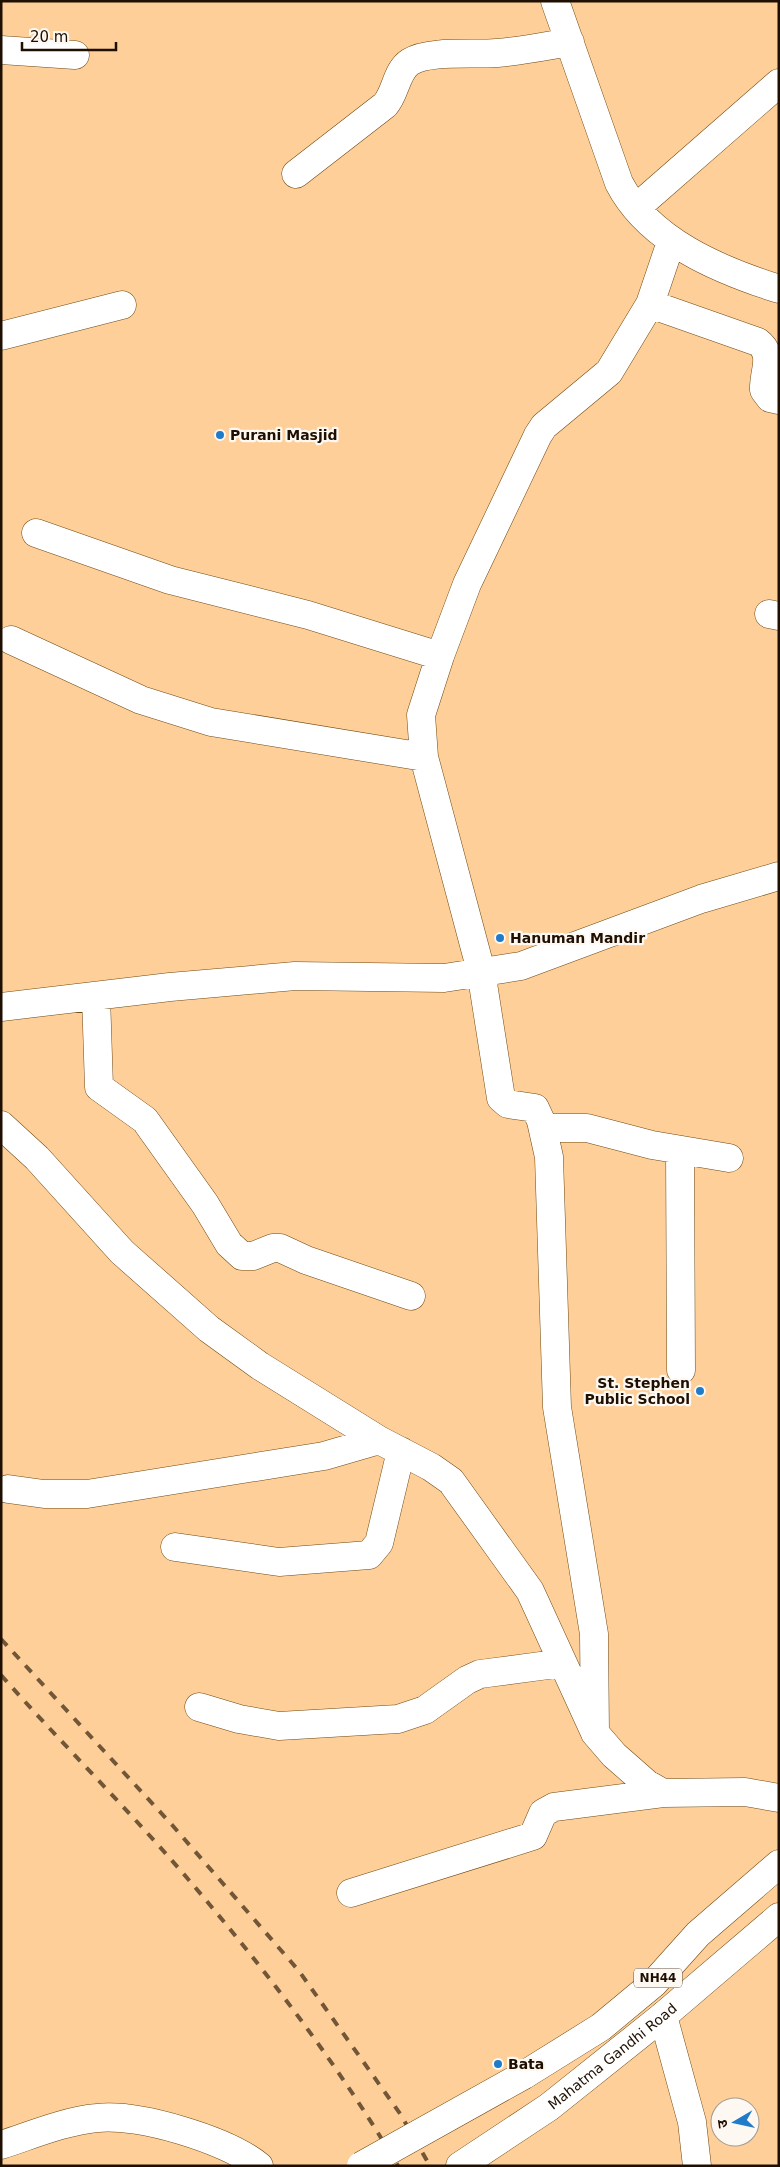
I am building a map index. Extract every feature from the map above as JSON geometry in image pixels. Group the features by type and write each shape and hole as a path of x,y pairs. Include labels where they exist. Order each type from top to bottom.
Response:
{"main road":[{"path":"555,1 619,183 636,208 671,242 751,280 779,289"},
{"path":"296,174 385,105 390,100 402,71 410,62 426,56 497,53 570,42"},
{"path":"1,50 75,55"},
{"path":"636,208 779,83"},
{"path":"595,1733 594,1634 556,1406 549,1157 543,1128 534,1108 508,1104 501,1098 481,971 424,757 421,715 440,656 467,584 538,435 544,426 609,372 650,304 671,242"},
{"path":"650,304 758,342 769,355 764,390 770,398 779,400"},
{"path":"1,336 122,305"},
{"path":"36,533 170,580 308,615 440,656"},
{"path":"11,640 141,700 211,722 424,757"},
{"path":"1,1007 295,976 444,978 521,966 701,899 779,876"},
{"path":"96,996 100,1088 145,1120 205,1204 229,1244 242,1256 253,1256 273,1248 280,1248 306,1260 411,1296"},
{"path":"1,1125 37,1158 122,1252 209,1329 260,1366 390,1446 436,1470 451,1481 530,1591 595,1733 647,1784 663,1793"},
{"path":"543,1128 587,1128 652,1145 729,1158"},
{"path":"680,1150 682,1370"},
{"path":"8,1489 44,1494 87,1494 390,1446"},
{"path":"175,1547 279,1562 369,1555 379,1543 390,1446"},
{"path":"199,1707 279,1726 398,1719 425,1710 467,1680 480,1674 563,1663"},
{"path":"351,1893 533,1836 543,1813 554,1807 663,1793 745,1792 779,1798"},
{"name":"NH44","path":"361,2166 524,2075 600,2027 654,1982 698,1934 779,1864"},
{"name":"Mahatma Gandhi Road","path":"460,2166 549,2107 663,2016 779,1917"},
{"path":"663,2016 692,2122 697,2166"},
{"path":"1,2145 97,2118 126,2118 200,2136 259,2166"}],"railway":[{"path":"1,1639 173,1826 299,1971 401,2115 430,2166"},
{"path":"1,1675 165,1853 245,1947 351,2091 398,2166"}],"place":[{"name":"Purani Masjid","path":"220,435"},
{"name":"Hanuman Mandir","path":"500,938"},
{"name":"St. Stephen Public School","path":"700,1391"},
{"name":"Bata","path":"498,2064"}]}
